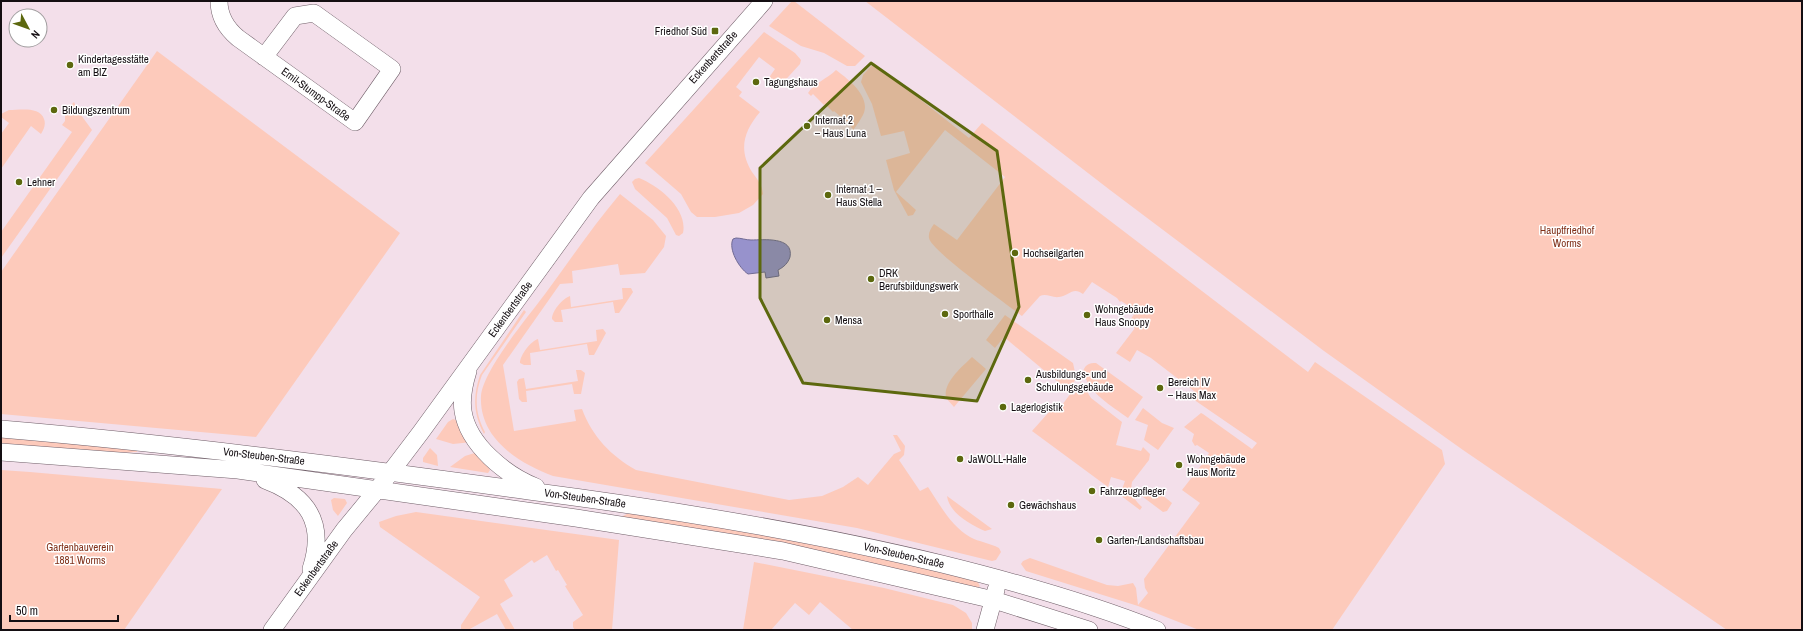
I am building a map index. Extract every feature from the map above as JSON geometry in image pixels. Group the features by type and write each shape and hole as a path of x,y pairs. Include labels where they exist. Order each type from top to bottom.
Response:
{"street":[{"name":"Emil-Stumpp-Straße","path":"219,1 219,8 223,20 229,30 264,57 354,122 392,69 314,13 295,16 264,57"},
{"name":"Eckenbertstraße","path":"272,630 344,530 391,472 470,365 595,192 764,1"},
{"path":"470,365 465,380 462,402 464,418 471,432 490,457 503,468 521,481 549,493"},
{"name":"Von-Steuben-Straße","path":"1,429 118,439 391,472 642,506 810,535 999,578 1092,607 1157,630"},
{"name":"Von-Steuben-Straße","path":"1,452 238,470 576,518 783,551 994,600 1089,630"},
{"path":"238,470 283,487 291,492 304,505 312,518 317,541 317,553 309,578"},
{"path":"985,630 999,578"}],"highlighted area":[{"path":"871,63 997,151 1019,307 977,401 803,383 760,298 760,168"}],"green space":[{"path":"792,1 794,1 865,56 855,66 847,66 824,53 801,46 769,26"},
{"name":"Hauptfriedhof Worms","path":"865,1 1802,1 1802,630 1727,630 1463,450 1324,351 1110,190"},
{"path":"764,32 795,53 801,60 800,64 779,87 768,79 775,69 759,57 736,87 742,92 739,96 760,112 750,126 744,148 748,164 760,184 763,194 753,205 739,213 715,217 697,217 691,212 681,194 645,163"},
{"path":"157,51 400,233 256,437 1,414 1,272"},
{"path":"874,63 969,138 982,123 1308,372 1315,362 1442,450 1445,464 1332,630 1199,630 1138,606 1026,571 1021,564 1023,561 1030,558 1107,585 1118,586 1133,583 1136,588 1138,605 1148,593 1145,588 1144,579 1200,503 1182,490 1209,453 1197,445 1195,446 1192,441 1194,434 1184,427 1201,413 1252,449 1257,443 1190,397 1194,391 1151,358 1137,350 1130,362 1116,353 1135,328 1128,323 1135,313 1128,308 1129,306 1121,301 1120,302 1117,298 1092,282 1083,294 1074,291 1059,297 1045,295 1040,296 1022,316 971,278 942,254 933,245 929,238 929,232 934,224 957,240 1005,177 945,130 896,192 916,210 913,215 908,216 894,190 886,160 910,153 904,131 881,136 872,104 861,82 863,75"},
{"path":"836,70 847,78 862,95 865,108 860,121 847,139 845,138 853,129 851,127 852,125 847,121 845,122 813,94 811,96 808,93 814,86"},
{"path":"74,102 78,111 92,130 1,258 1,232 72,132 62,125 65,121 65,111"},
{"path":"9,110 34,110 42,115 45,125 41,134 31,126 1,169 1,134 9,123 1,117 1,114"},
{"path":"639,178 663,193 677,207 683,224 683,233 679,236 676,235 667,218 635,189 632,182"},
{"path":"620,194 653,220 666,236 664,247 645,273 620,275 618,264 572,271 573,283 560,284 503,365 514,431 576,421 574,410 582,409 591,428 603,444 618,458 636,470 789,500 822,496 843,487 858,477 868,485 894,454 901,451 893,435 897,435 905,446 904,455 899,460 920,491 928,487 946,515 963,532 973,539 999,548 1001,552 996,560 992,561 857,528 553,476 527,464 504,447 494,437 487,425 482,411 481,396 489,372 507,344"},
{"path":"622,288 631,288 633,292 619,313 615,313 613,302 561,310 563,322 555,322 552,319 552,316 558,306 570,296 571,307 623,299"},
{"path":"524,310 526,312 482,375 479,382 477,404 479,418 485,432 484,434 480,427 475,405 476,390 480,375"},
{"path":"1005,315 1073,363 1076,377 1070,392 1004,337 995,348 986,340"},
{"path":"603,329 606,333 594,355 589,355 587,344 530,353 531,365 524,365 520,363 526,349 535,340 538,339 540,350 597,341 596,330"},
{"path":"972,357 986,369 954,407 946,398 947,386 954,375"},
{"path":"1096,363 1143,397 1128,418 1108,404 1090,386 1083,371 1087,365"},
{"path":"576,370 581,370 585,373 581,394 574,394 572,384 526,391 527,402 522,402 519,399 517,382 519,379 524,378 526,389 578,381"},
{"path":"1081,382 1091,398 1122,422 1116,445 1141,451 1143,447 1150,454 1149,460 1132,482 1132,493 1142,507 1140,510 1120,495 1125,481 1111,477 1108,487 1032,431 1058,402 1062,405 1071,393 1074,395"},
{"path":"1143,408 1162,423 1174,428 1158,450 1144,440 1148,425 1135,420"},
{"path":"453,419 458,421 472,442 453,444 436,439 448,422"},
{"path":"1,437 137,449 137,452 112,453 1,444"},
{"path":"430,448 437,455 438,466 423,462 423,458"},
{"path":"478,452 490,470 488,473 450,467 465,456"},
{"name":"Gartenbauverein 1881 Worms","path":"1,470 222,489 124,630 1,630"},
{"path":"1140,488 1150,495 1156,491 1161,492 1161,494 1172,503 1167,511 1163,512 1143,497 1139,492"},
{"path":"947,496 992,529 985,531 962,518 952,508"},
{"path":"334,498 345,499 347,503 338,516 333,510 331,500"},
{"path":"416,512 619,540 612,630 575,630 573,627 573,622 583,615 565,586 567,585 558,570 556,571 547,555 534,563 532,560 504,580 513,596 500,604 515,630 506,630 497,614 468,630 461,630 461,625 480,597 380,527 379,522 396,516"},
{"path":"640,513 847,550 977,581 980,586 976,589 888,567 844,558 621,517 627,514"},
{"path":"754,562 884,588 953,605 966,613 972,623 972,630 853,630 820,602 809,615 795,603 771,630 743,630"}],"shaded area":[{"path":"733,239 749,240 770,240 783,242 787,245 790,250 790,257 786,265 778,270 779,276 766,278 765,272 748,274 738,263 733,253 732,243"}],"place":[{"name":"Friedhof Süd","path":"715,31"},
{"name":"Kindertagesstätte am BIZ","path":"70,65"},
{"name":"Tagungshaus","path":"756,82"},
{"name":"Bildungszentrum","path":"54,110"},
{"name":"Internat 2 – Haus Luna","path":"807,126"},
{"name":"Lehner","path":"19,182"},
{"name":"Internat 1 – Haus Stella","path":"828,195"},
{"name":"Hochseilgarten","path":"1015,253"},
{"name":"DRK Berufsbildungswerk","path":"871,279"},
{"name":"Sporthalle","path":"945,314"},
{"name":"Wohngebäude Haus Snoopy","path":"1087,315"},
{"name":"Mensa","path":"827,320"},
{"name":"Ausbildungs- und Schulungsgebäude","path":"1028,380"},
{"name":"Bereich IV – Haus Max","path":"1160,388"},
{"name":"Lagerlogistik","path":"1003,407"},
{"name":"JaWOLL-Halle","path":"960,459"},
{"name":"Wohngebäude Haus Moritz","path":"1179,465"},
{"name":"Fahrzeugpfleger","path":"1092,491"},
{"name":"Gewächshaus","path":"1011,505"},
{"name":"Garten-/Landschaftsbau","path":"1099,540"}]}
